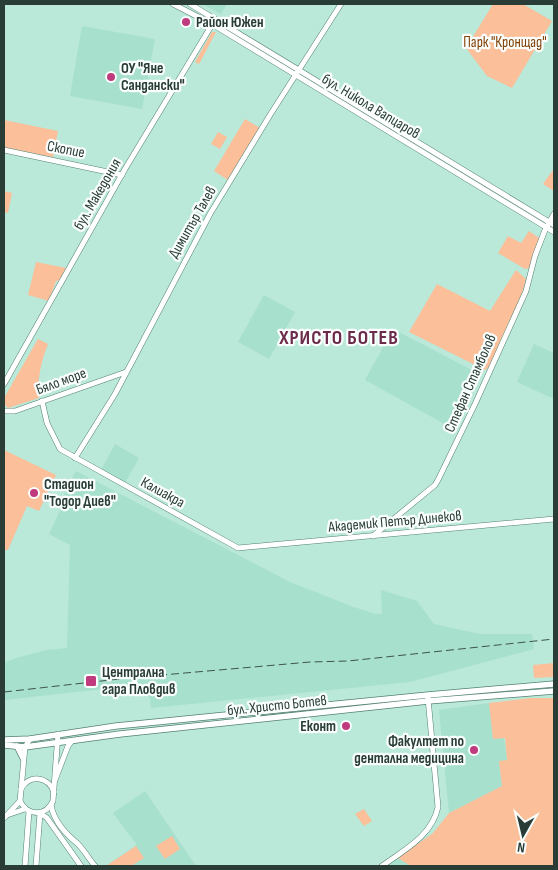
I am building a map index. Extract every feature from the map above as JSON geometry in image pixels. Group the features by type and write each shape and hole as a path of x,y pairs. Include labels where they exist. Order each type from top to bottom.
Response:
{"main road":[{"name":"бул. Христо Ботев","path":"4,745 24,747 120,734 554,684"},
{"name":"бул. Христо Ботев","path":"4,740 428,698 554,691"},
{"path":"17,746 23,758"}],"street":[{"name":"бул. Никола Вапцаров","path":"173,4 212,24 296,76 550,225"},
{"name":"бул. Никола Вапцаров","path":"190,4 216,18 550,225 554,232"},
{"name":"Димитър Талев","path":"75,458 127,372 204,224 341,4"},
{"name":"бул. Македония","path":"4,384 122,174 216,18"},
{"name":"Скопие","path":"4,150 122,174"},
{"path":"113,172 118,182"},
{"name":"Стефан Стамболов","path":"372,536 435,485 438,480 476,404 526,291 535,256 554,214"},
{"name":"Бяло море","path":"4,413 15,411 127,372"},
{"name":"Калиакра","path":"42,401 47,423 60,449 238,548"},
{"name":"Академик Петър Динеков","path":"238,548 554,519"},
{"path":"382,866 426,833 436,816 438,807 428,698"},
{"path":"40,813 47,810 53,801 59,743 58,734"},
{"path":"25,866 27,810 20,800 20,790 24,747 30,738"},
{"path":"55,780 68,746 72,741"},
{"path":"20,790 27,781 39,778 47,782 54,792"},
{"path":"5,817 20,800"},
{"path":"51,806 53,815 95,866"},
{"path":"5,817 27,810 40,813 47,818 81,866"},
{"path":"36,866 40,813"}],"shaded area":[{"path":"202,4 227,4 221,14"},
{"name":"ОУ \"Яне Сандански\"","path":"82,26 155,39 142,109 70,96"},
{"path":"264,295 295,312 269,359 238,342"},
{"path":"393,329 474,371 448,426 365,380"},
{"path":"534,344 554,353 554,399 517,382"},
{"path":"115,444 139,458 125,483 101,470"},
{"path":"76,471 290,582 351,606 375,614 382,614 381,590 417,601 434,624 480,634 532,634 534,649 410,682 151,708 150,698 145,693 134,693 132,686 4,700 4,663 46,650 67,648 70,545 49,534 62,506 66,488"},
{"name":"Факултет по дентална медицина","path":"489,703 493,739 504,738 507,760 499,762 502,786 449,813 439,710"},
{"path":"145,791 196,866 106,866 137,845 113,813"},
{"path":"398,858 411,866 386,866"}],"green space":[{"name":"Парк \"Кронщад\"","path":"493,4 523,4 552,21 512,88 487,76 466,48"},
{"path":"212,32 216,32 199,64 195,62"},
{"path":"245,119 260,128 228,180 214,171"},
{"path":"4,120 58,131 53,157 4,148"},
{"path":"218,132 227,137 220,149 211,144"},
{"path":"554,171 554,191 543,184"},
{"path":"4,191 12,193 8,213 4,212"},
{"path":"529,231 539,238 530,268 525,269 498,253 508,236 521,243"},
{"path":"36,262 66,268 60,280 56,281 49,301 28,295"},
{"path":"516,270 526,279 522,294 489,367 485,370 409,332 437,284 490,311"},
{"path":"38,339 48,344 40,371 39,398 8,408 4,404 4,398"},
{"name":"Стадион \"Тодор Диев\"","path":"4,450 56,475 39,511 27,506 8,550 4,550"},
{"path":"554,663 554,677 534,678 533,665"},
{"path":"530,698 554,698 554,866 411,866 398,858 433,833 449,813 502,786 499,761 507,760 505,738 493,739 489,703"},
{"path":"364,809 372,821 364,826 355,814"},
{"path":"172,836 180,849 165,859 156,846"},
{"path":"136,846 144,858 131,866 106,866"}],"railway":[{"path":"4,692 128,678 310,662 348,661 554,639"}],"place":[{"name":"Район Южен","path":"186,22"},
{"name":"ОУ \"Яне Сандански\"","path":"111,77"},
{"name":"Стадион \"Тодор Диев\"","path":"34,493"},
{"name":"Централна гара Пловдив","path":"91,681"},
{"name":"Еконт","path":"346,726"},
{"name":"Факултет по дентална медицина","path":"474,750"}],"district":[{"name":"ХРИСТО БОТЕВ","path":"339,337"}]}
